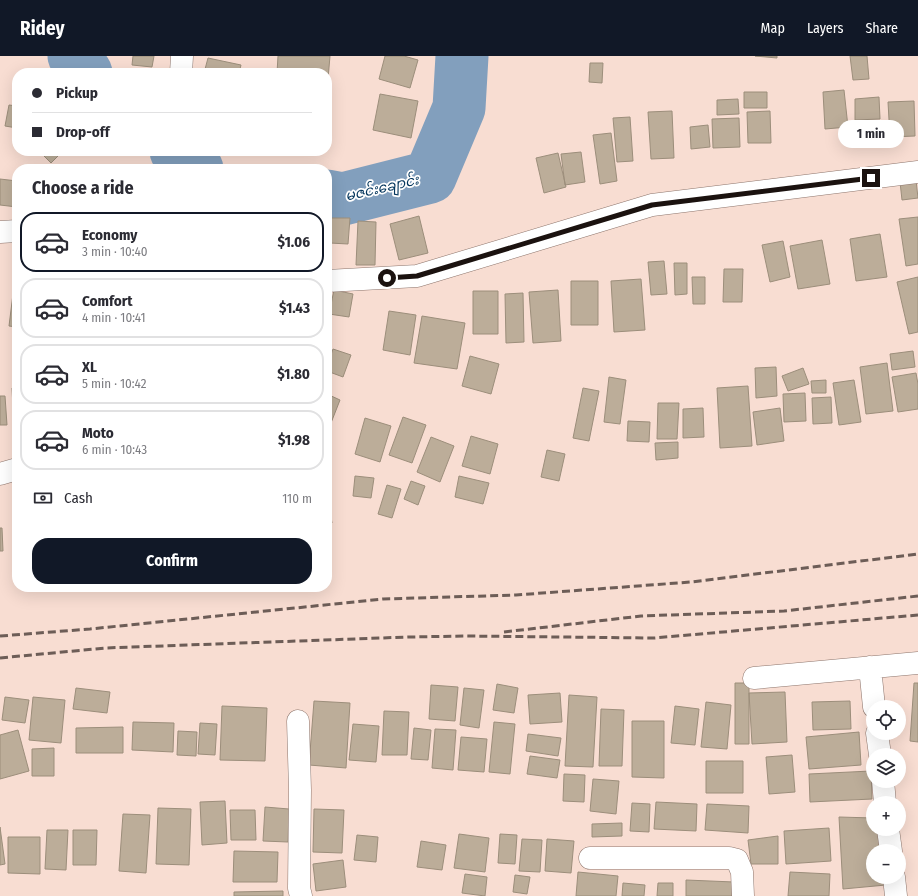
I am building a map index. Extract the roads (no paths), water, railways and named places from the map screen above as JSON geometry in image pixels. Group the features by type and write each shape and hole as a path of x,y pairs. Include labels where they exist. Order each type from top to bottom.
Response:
{"street":[{"path":"181,68 182,56"},
{"path":"332,281 417,276 652,205 918,172"},
{"path":"0,232 12,231"},
{"path":"0,474 12,470"},
{"path":"754,678 918,663"},
{"path":"870,667 873,700"},
{"path":"298,721 300,790 299,888 301,896"},
{"path":"590,858 729,858 737,860 742,872 743,896"},
{"path":"895,884 896,896"}],"waterway":[{"name":"မဇင်းချောင်း","path":"74,56 82,68"},
{"name":"မဇင်းချောင်း","path":"332,197 343,199 430,177 459,108 462,56"},
{"name":"မဇင်းချောင်း","path":"182,156 191,164"}],"railway":[{"path":"0,636 90,629 383,599 516,595 691,582 918,554"},
{"path":"504,632 641,616 784,611 918,596"},
{"path":"0,658 105,648 408,637 467,636 654,638 918,615"}]}
